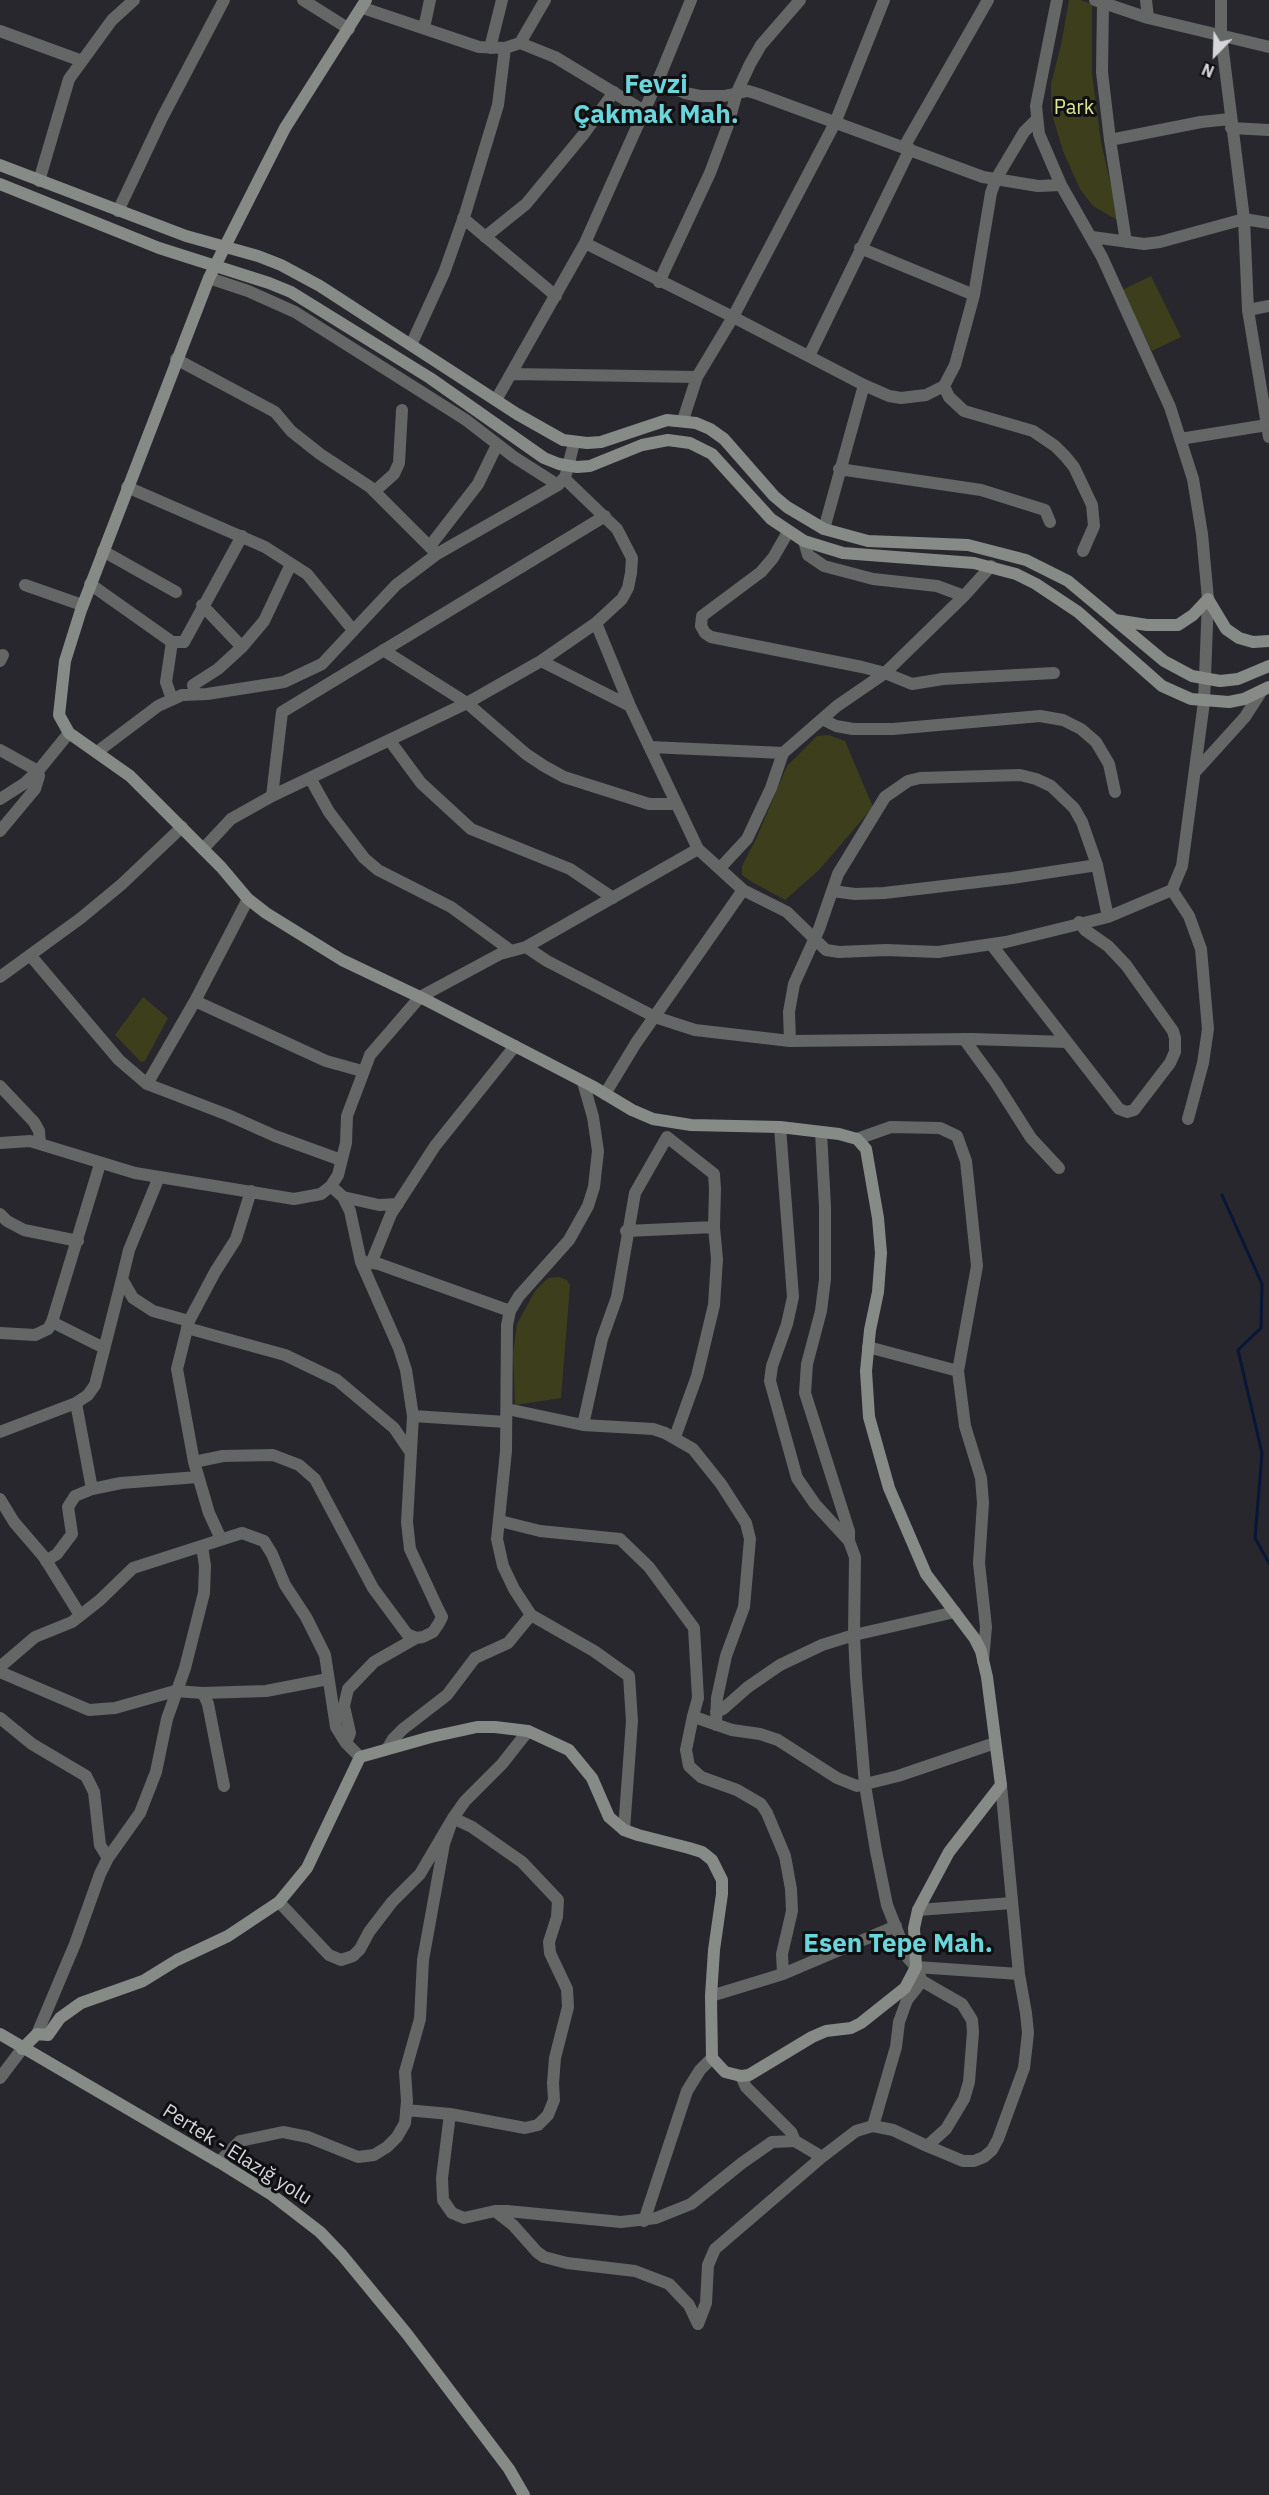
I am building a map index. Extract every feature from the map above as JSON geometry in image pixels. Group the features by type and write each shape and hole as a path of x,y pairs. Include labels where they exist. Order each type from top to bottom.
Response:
{"street":[{"path":"39,181 69,79 112,20 134,0"},
{"path":"118,211 162,118 224,0"},
{"path":"303,0 349,30"},
{"path":"423,28 430,0"},
{"path":"490,48 502,0"},
{"path":"520,43 545,0"},
{"path":"496,400 513,374 585,243 658,81 691,0"},
{"path":"659,282 710,173 728,125 737,92 761,45 800,0"},
{"path":"682,420 697,377 733,317 834,123 884,0"},
{"path":"809,356 907,148 988,0"},
{"path":"596,623 630,706 698,849 743,890 787,912 826,950 938,952 991,944 1108,917 1172,890 1182,866 1197,771 1206,680 1207,568 1195,490 1170,407 1092,237 1062,185 1036,120 1036,106 1057,0"},
{"path":"1146,0 1148,18"},
{"path":"1180,439 1268,431 1248,310 1244,219 1221,35 1221,0"},
{"path":"1126,242 1102,72 1099,2 1148,18 1269,47"},
{"path":"644,111 555,57 520,43 505,48 479,47 423,28 364,4 285,128 211,272 82,605 65,661 59,715 69,733 130,776 182,827 248,899 266,913 342,960 515,1046 632,1110 653,1119 691,1125 780,1127 857,1139 891,1127 940,1128 957,1136 966,1161 977,1266 957,1371 965,1426 981,1478 983,1503 979,1563 986,1627 983,1662"},
{"path":"0,31 82,62"},
{"path":"411,345 444,273 464,218 498,105 505,48"},
{"path":"658,81 685,93 700,96 724,96 737,92 758,93 971,174 1048,187 1062,185"},
{"path":"485,237 526,204 583,135 614,93"},
{"path":"585,243 864,385 901,398 926,395 944,386 962,344 974,295 989,200 996,179 1024,132 1036,120"},
{"path":"1110,140 1201,122 1269,130"},
{"path":"0,165 186,236 258,256 301,275 548,434 574,442 601,442 667,420 682,420 710,429 724,439 774,495 806,520 824,529 868,541 968,545 1008,554 1046,568 1068,581 1170,665 1192,676 1206,680 1238,679 1269,666"},
{"path":"0,184 159,248 295,312 466,420 497,445 564,476"},
{"path":"464,218 555,296"},
{"path":"1092,237 1126,242 1160,242 1244,219 1269,223"},
{"path":"860,248 974,295"},
{"path":"203,849 231,819 272,796 467,703 541,661 596,623 622,599 632,573 632,558 617,529 544,458 430,378 312,303 269,283 211,272"},
{"path":"1248,310 1269,306"},
{"path":"176,359 275,412 291,431 320,454 375,491 434,550"},
{"path":"513,374 697,377"},
{"path":"824,529 864,385"},
{"path":"944,386 949,397 964,411 1019,425 1033,431 1050,441 1065,456 1074,467 1092,505 1094,526 1083,551"},
{"path":"375,491 394,474 399,463 402,410"},
{"path":"97,752 158,706 182,695 284,681 322,664 396,585 434,550 564,476 654,442 668,440 690,443 712,454 771,519 804,541 843,553 990,566 1016,574 1056,596 1078,612 1162,686 1177,694 1204,702 1229,702 1265,689"},
{"path":"564,476 574,442"},
{"path":"434,550 478,484 497,445"},
{"path":"839,469 990,493 1045,510 1050,522"},
{"path":"127,487 265,547 308,574 353,630"},
{"path":"272,796 282,712 605,516"},
{"path":"788,532 773,558 761,572 702,616 700,621 702,631 711,637 885,673 912,684 943,679 1054,673"},
{"path":"90,584 172,642 184,642 202,605 242,536"},
{"path":"804,541 808,555 824,566 873,579 937,586 964,596"},
{"path":"103,551 176,592"},
{"path":"195,694 193,685 218,669 242,647 264,621 291,564"},
{"path":"720,868 747,839 771,788 783,753 837,706 885,673 964,596 990,566"},
{"path":"25,585 82,605"},
{"path":"1112,619 1147,625 1178,625 1193,615 1208,599"},
{"path":"1208,599 1226,629 1239,638 1253,642 1269,641"},
{"path":"202,605 242,647"},
{"path":"172,642 166,682 172,699"},
{"path":"383,650 467,703 526,754 564,777 649,804 676,804"},
{"path":"541,661 630,706"},
{"path":"1197,771 1245,717 1265,689"},
{"path":"822,719 836,726 853,729 893,729 1040,716 1063,720 1081,729 1096,742 1109,764 1115,792"},
{"path":"0,799 25,783 38,771 69,733"},
{"path":"390,741 420,783 471,829 570,869 613,898"},
{"path":"650,747 783,753"},
{"path":"0,750 38,771"},
{"path":"0,831 35,789 38,771"},
{"path":"790,1041 789,1012 794,984 848,856 885,797 895,788 920,778 1020,775 1051,786 1074,808 1082,822 1097,865 1108,917"},
{"path":"310,778 329,812 364,858 378,870 451,907 510,950"},
{"path":"0,977 81,918 122,884 182,827"},
{"path":"0,1143 19,1140 40,1143 100,1164 135,1173 294,1199 321,1194 331,1186 338,1175 346,1143 347,1116 362,1071 370,1055 420,997 510,950 526,947 698,849"},
{"path":"832,891 855,894 884,893 1012,878 1097,865"},
{"path":"605,1094 636,1043 743,890"},
{"path":"1172,890 1189,916 1201,949 1208,1029 1203,1064 1188,1119"},
{"path":"147,1084 195,1001 248,899"},
{"path":"991,944 1119,1109 1128,1112 1134,1110 1170,1063 1176,1046 1173,1031 1126,965 1113,950 1079,922"},
{"path":"526,947 547,961 655,1017 695,1030 790,1041 964,1039 1067,1042"},
{"path":"30,955 118,1060 147,1084 341,1160"},
{"path":"195,1001 326,1061 362,1071"},
{"path":"964,1039 996,1083 1031,1138 1059,1168"},
{"path":"367,1262 391,1214 435,1146 515,1046"},
{"path":"583,1082 593,1117 598,1151 594,1187 588,1206 569,1240 528,1284 510,1311 505,1337 507,1416 497,1539 503,1566 514,1589 531,1615 594,1651 629,1676 632,1721 624,1830"},
{"path":"0,1086 34,1122 39,1131 40,1143"},
{"path":"582,1425 602,1339 617,1296 635,1194 667,1137 668,1121"},
{"path":"780,1127 793,1297 787,1324 772,1366 770,1381 797,1478 815,1504 849,1541"},
{"path":"821,1132 825,1207 825,1279 821,1311 807,1364 806,1393 855,1557 854,1635 865,1785 885,1894 908,1958 916,1967 922,1981 962,2004 972,2020 969,2082 964,2099 946,2129 927,2146"},
{"path":"667,1137 714,1174 714,1227 717,1259 714,1305 697,1376 675,1437"},
{"path":"495,2211 513,2225 544,2257 576,2265 635,2271 669,2284 689,2305 698,2324 706,2303 708,2265 715,2249 730,2234 758,2215 822,2157 856,2132 873,2126 893,2130 963,2161 974,2162 992,2150 1018,2088 1027,2049 1026,2013 1019,1974 1001,1785 983,1662 975,1639 926,1574 889,1488 868,1416 866,1371 878,1292 881,1253 878,1218 866,1149 857,1139"},
{"path":"0,1333 35,1335 48,1329 78,1241 100,1164"},
{"path":"0,1432 76,1402 87,1395 95,1385 129,1250 159,1177"},
{"path":"331,1186 343,1197 350,1211 399,1348 410,1391 413,1416 407,1522 410,1549 441,1617 433,1632 416,1638 374,1662 353,1682 348,1689 344,1706 350,1733 346,1743"},
{"path":"221,1539 209,1513 194,1462 177,1368 188,1325 214,1272 236,1239 251,1191"},
{"path":"343,1197 379,1205 398,1204"},
{"path":"0,1214 14,1226 24,1230 78,1241"},
{"path":"627,1231 714,1227"},
{"path":"367,1262 510,1311"},
{"path":"122,1280 133,1298 153,1311 188,1325 285,1355 337,1380 394,1428 411,1452"},
{"path":"52,1322 104,1348"},
{"path":"868,1347 957,1371"},
{"path":"76,1402 92,1489"},
{"path":"413,1416 507,1416 582,1425 652,1429 675,1437 701,1457 721,1484 749,1531 744,1607 726,1656 716,1712 716,1725"},
{"path":"194,1462 223,1456 273,1455 299,1465 315,1479 373,1588 407,1634 416,1638"},
{"path":"46,1561 57,1554 72,1534 68,1507 75,1496 92,1489 121,1483 198,1477"},
{"path":"0,1499 14,1522 46,1561 80,1615"},
{"path":"500,1521 540,1531 620,1539 649,1567 694,1628 698,1698 686,1750 689,1766 701,1777 737,1790 761,1804 768,1813 785,1856 791,1889 792,1911 782,1954 783,1974"},
{"path":"0,1667 35,1637 72,1622 100,1600 133,1568 242,1533 264,1541 285,1585 306,1617 325,1655 336,1727 346,1743 360,1757"},
{"path":"0,2078 22,2049 37,2034 66,1968 93,1891 108,1858 140,1812 148,1794 156,1772 175,1691 185,1668 204,1593 205,1566 202,1546"},
{"path":"716,1712 780,1665 822,1645 854,1635 955,1612"},
{"path":"387,1749 402,1730 447,1695 475,1658 508,1643 531,1615"},
{"path":"0,1672 89,1710 114,1708 175,1691 203,1694 266,1691 328,1679"},
{"path":"203,1694 208,1704 224,1786"},
{"path":"693,1716 716,1725 778,1740 837,1778 857,1786 995,1743"},
{"path":"0,1718 32,1744 86,1776 94,1792 100,1845 108,1858"},
{"path":"37,2034 48,2035 60,2018 81,2003 143,1981 177,1960 222,1940 279,1902 307,1868 360,1757 477,1727 495,1726 528,1731 569,1750 592,1778 609,1817 624,1830 702,1852 718,1869 722,1880 722,1894 714,1950 711,1996 712,2058 725,2072 741,2076 758,2072 812,2037 826,2031 851,2028 861,2023 905,1988 916,1967 914,1928 918,1910 950,1852 1001,1785"},
{"path":"279,1902 329,1955 341,1960 353,1956 392,1902 420,1874 453,1818 528,1731"},
{"path":"219,2162 240,2141 283,2132 308,2137 358,2157 374,2155 397,2137 405,2123 405,2072 420,2019 423,1960 439,1864 453,1818"},
{"path":"406,2110 525,2128 538,2125 548,2115 554,2100 555,2058 568,2007 567,1989 550,1953 549,1942 557,1917 558,1900 522,1862 472,1827 453,1818"},
{"path":"918,1910 1012,1903"},
{"path":"711,1996 783,1974 896,1926"},
{"path":"916,1967 1019,1974"},
{"path":"873,2126 896,2047 899,2022 907,2000 922,1981"},
{"name":"Pertek - Elazığ yolu","path":"0,2034 22,2049 219,2162 296,2212 342,2254 455,2397 509,2469 524,2495"},
{"path":"644,2221 687,2091 700,2070 712,2058"},
{"path":"741,2076 747,2087 791,2132 795,2141"},
{"path":"450,2115 442,2178 443,2200 452,2213 464,2218 495,2211 621,2222 644,2221 668,2215 691,2204 764,2146 780,2140 795,2141 822,2157"}],"green space":[{"name":"Park","path":"1069,0 1080,0 1092,4 1092,74 1101,142 1119,221 1093,206 1080,189 1063,151 1051,111 1051,84"},
{"path":"1151,276 1181,337 1152,351 1122,290"},
{"path":"829,735 845,741 873,807 819,870 785,900 742,875 742,866 787,766 817,736"},
{"path":"143,997 168,1018 145,1061 141,1062 115,1035"},
{"path":"559,1277 567,1280 570,1285 561,1398 515,1405 513,1353 517,1324 535,1291 548,1278"}],"waterway":[{"path":"1222,1195 1262,1284 1261,1328 1238,1350 1262,1453 1255,1538 1269,1563"}],"district":[{"name":"Fevzi Çakmak Mah.","path":"656,100"},
{"name":"Esen Tepe Mah.","path":"898,1944"}]}
